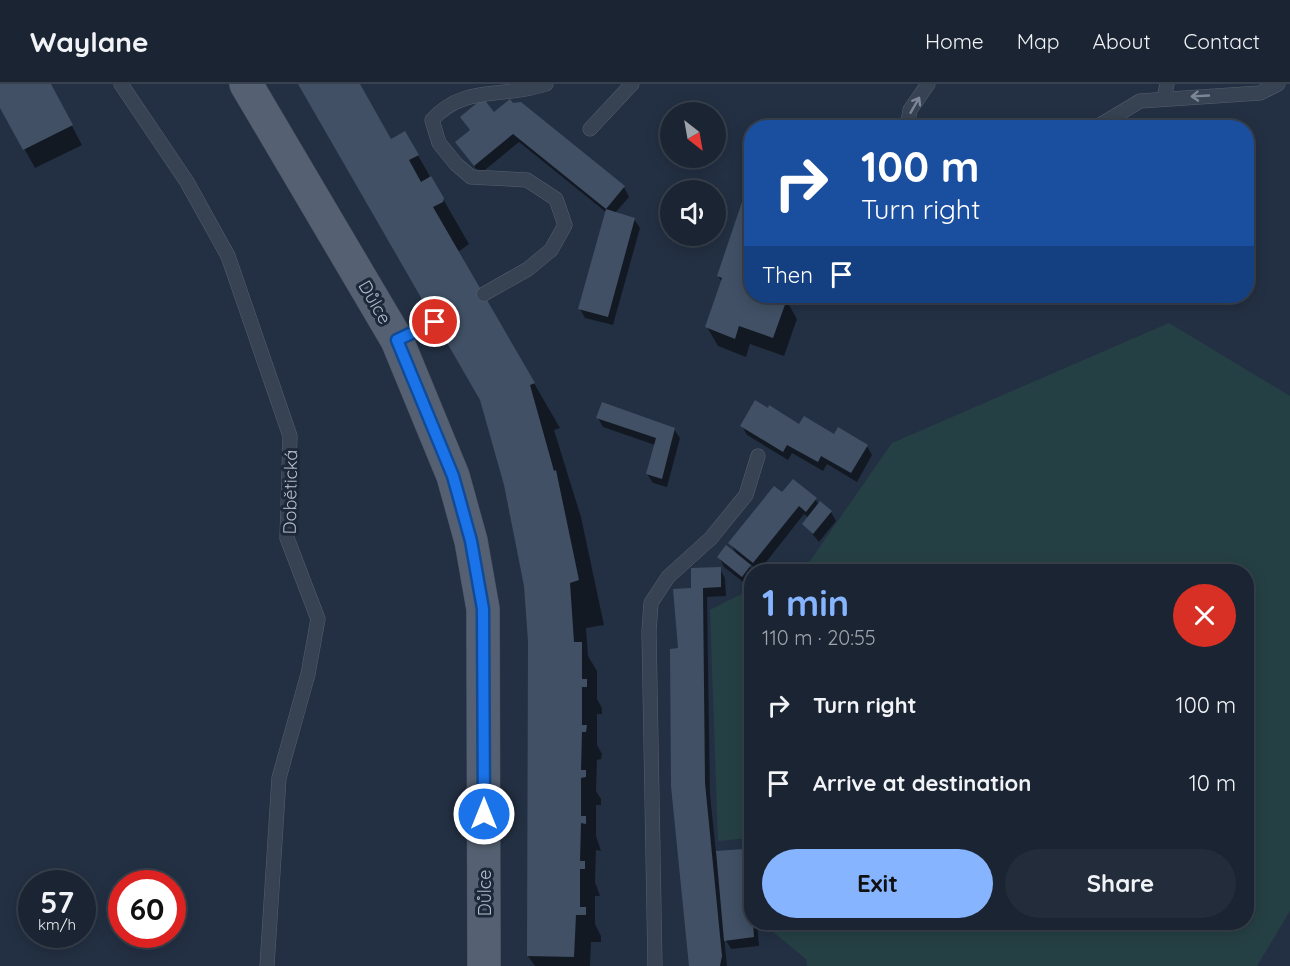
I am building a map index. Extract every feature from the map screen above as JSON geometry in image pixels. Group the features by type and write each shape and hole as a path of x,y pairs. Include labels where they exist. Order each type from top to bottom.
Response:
{"main road":[{"name":"Důlce","path":"246,84 397,340 453,476 471,541 483,609 484,966"}],"lane":[{"name":"Dobětická","path":"121,84 187,182 228,256 290,436 287,538 318,619 308,674 279,778 267,966"},
{"path":"484,294 528,269 551,250 565,225 556,199 527,180 471,177 439,144 432,120 443,104 467,92 495,88 523,90 546,84"},
{"path":"590,129 632,84"},
{"path":"908,120 910,110 927,84"},
{"path":"1164,99 1167,84"},
{"path":"1108,120 1140,101 1260,93 1278,84"},
{"path":"397,340 435,322"},
{"path":"655,966 649,643 651,603 668,577 711,538 746,495 758,456"}],"green space":[{"path":"1169,323 1290,396 1290,911 1257,966 807,966 806,959 770,930 1254,930 1254,564 803,564 810,561 892,443"},
{"path":"744,593 744,839 718,841 710,610"}],"building":[{"path":"0,84 51,84 73,125 23,150 0,108"},
{"path":"298,84 360,84 391,139 405,131 419,155 409,160 421,182 431,176 444,198 443,202 433,207 535,383 530,385 554,471 556,470 579,580 570,583 574,642 582,642 582,679 587,679 587,687 582,687 582,725 587,725 586,732 582,732 581,770 586,770 586,777 581,778 581,816 586,816 586,824 581,823 580,861 585,861 585,869 580,869 580,907 586,907 586,915 576,915 574,957 527,956 528,641 524,586 504,485 480,400"},
{"path":"483,98 494,112 510,99 513,103 521,102 625,186 606,209 513,134 474,166 455,142 470,130 460,117"},
{"path":"744,196 744,303 786,303 773,338 739,326 735,339 705,327 722,278 717,276"},
{"path":"606,209 635,218 608,317 578,309"},
{"path":"755,400 768,408 769,405 799,424 804,416 834,434 838,427 868,445 851,473 821,456 818,462 787,445 783,452 740,426"},
{"path":"602,402 675,428 662,479 646,474 656,438 596,418"},
{"path":"793,479 817,498 806,512 799,506 753,563 728,543 774,486 782,492"},
{"path":"820,501 832,511 813,534 802,524"},
{"path":"726,545 750,564 744,564 742,577 717,557"},
{"path":"721,567 721,587 703,588 705,783 722,956 720,966 689,966 671,786 670,649 678,648 673,589 691,588 691,568"},
{"path":"744,849 744,930 753,930 754,937 724,941 716,851"}],"route":[{"path":"435,322 397,340 453,476 471,541 483,609 484,814"}]}
